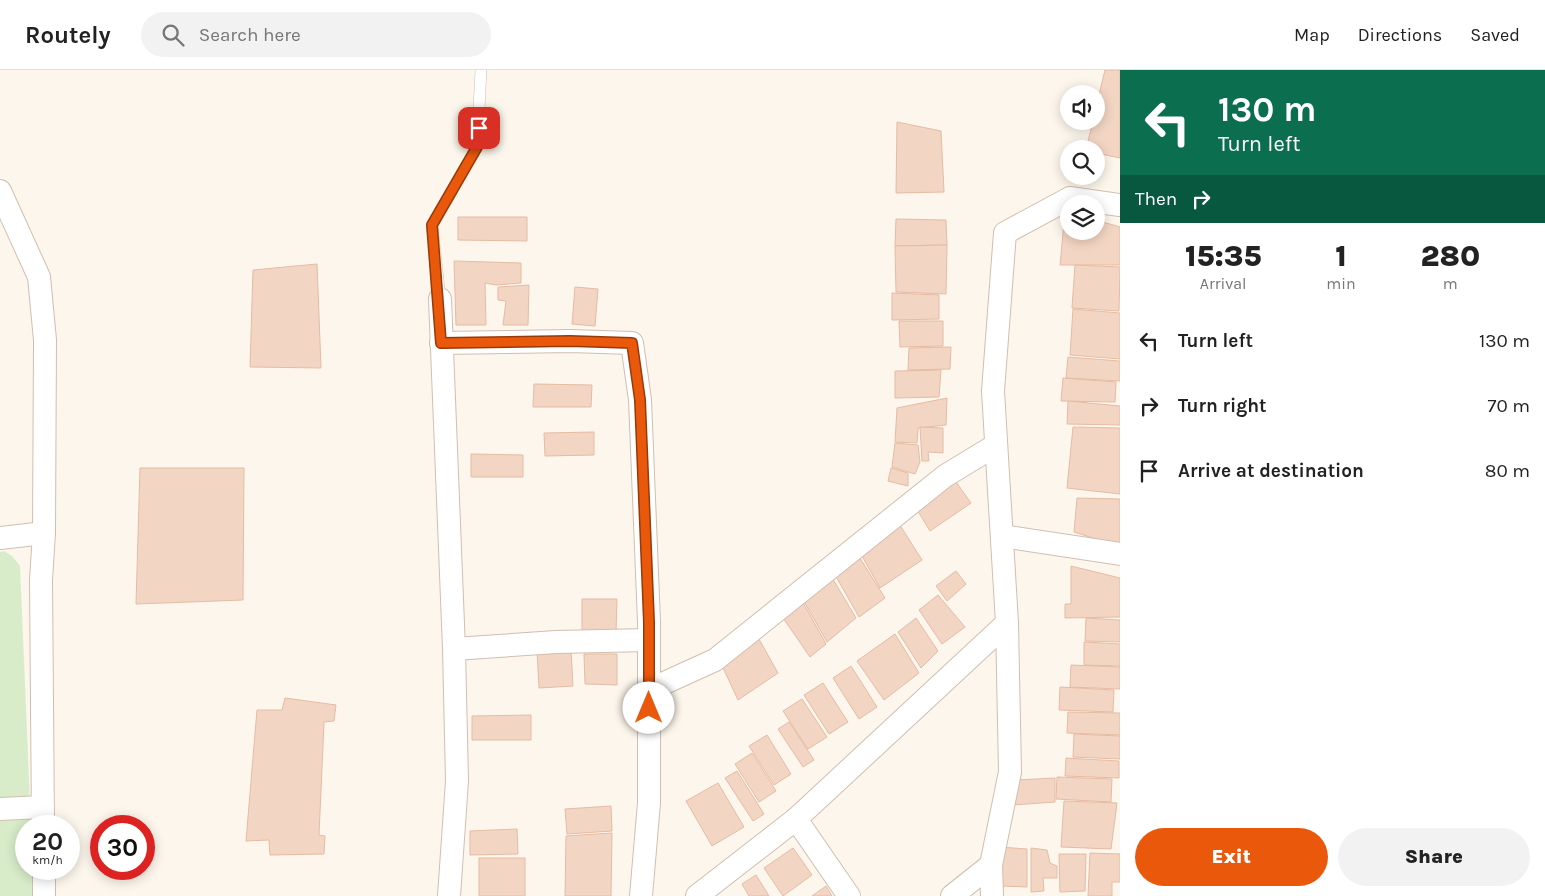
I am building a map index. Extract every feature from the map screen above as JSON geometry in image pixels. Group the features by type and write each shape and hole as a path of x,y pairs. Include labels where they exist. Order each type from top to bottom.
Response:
{"street":[{"path":"0,191 39,277 45,340 44,533 41,580 43,815"},
{"path":"992,896 991,864 1010,772 1007,623 993,391 1006,233 1070,198 1120,205"},
{"path":"440,299 454,649 457,781 449,896"},
{"path":"441,343 570,341 632,343 640,400 650,640 649,803 641,896"},
{"path":"649,690 715,660 945,476 996,445"},
{"path":"0,538 44,533"},
{"path":"1002,536 1120,554"},
{"path":"697,896 796,819 1007,623"},
{"path":"454,649 556,642 650,640"},
{"path":"0,809 32,815"},
{"path":"796,819 849,896"},
{"path":"952,896 991,864"},
{"path":"44,880 44,896"}],"lane":[{"path":"440,299 432,225 477,147 480,70"}],"green space":[{"path":"4,551 12,556 20,566 31,815 15,815 15,880 33,880 34,896 0,896 0,552"}],"building":[{"path":"1105,70 1120,70 1120,158 1105,155 1105,140 1088,140 1091,130 1105,130 1105,85 1101,85"},
{"path":"897,122 941,131 944,192 896,193"},
{"path":"458,217 527,217 527,241 458,240"},
{"path":"896,219 946,220 947,245 895,246"},
{"path":"1105,223 1120,227 1120,265 1060,265 1062,240 1105,240"},
{"path":"947,245 946,294 896,292 895,246"},
{"path":"454,261 521,263 521,283 496,285 485,283 486,325 456,325"},
{"path":"317,264 321,368 250,367 253,270"},
{"path":"1075,265 1120,267 1119,311 1072,308"},
{"path":"529,285 528,325 503,325 506,301 498,300 498,287"},
{"path":"575,287 598,289 595,326 572,324"},
{"path":"892,293 939,295 939,319 892,320"},
{"path":"1073,309 1120,313 1120,359 1070,355"},
{"path":"899,321 943,321 943,346 900,347"},
{"path":"951,347 950,369 908,370 909,348"},
{"path":"1068,357 1120,361 1120,381 1066,378"},
{"path":"941,370 939,397 895,398 895,371"},
{"path":"1063,378 1116,382 1115,402 1061,401"},
{"path":"534,384 592,385 591,407 533,407"},
{"path":"947,398 946,425 918,428 917,443 895,442 897,408"},
{"path":"1068,401 1120,406 1120,425 1067,424"},
{"path":"920,427 943,428 943,453 928,452 929,461 922,461"},
{"path":"1073,427 1120,428 1120,494 1067,488"},
{"path":"594,432 594,455 545,456 544,433"},
{"path":"895,443 918,445 920,462 915,474 892,467"},
{"path":"471,454 523,455 523,477 471,477"},
{"path":"140,468 244,468 243,600 136,604"},
{"path":"891,468 908,473 908,486 888,481"},
{"path":"956,482 971,503 930,531 916,508"},
{"path":"1077,498 1120,499 1120,543 1108,543 1074,532"},
{"path":"896,519 922,560 880,588 858,549"},
{"path":"858,555 885,598 859,617 834,573"},
{"path":"1071,566 1120,578 1120,617 1065,618 1065,604 1071,604"},
{"path":"956,571 966,584 947,601 936,586"},
{"path":"831,576 856,618 827,642 802,598"},
{"path":"938,595 965,627 942,644 919,610"},
{"path":"582,599 617,599 616,632 582,632"},
{"path":"801,599 826,644 810,657 781,615"},
{"path":"916,618 938,651 921,668 898,632"},
{"path":"1086,618 1120,620 1120,642 1085,641"},
{"path":"755,632 778,673 738,700 719,659"},
{"path":"895,634 919,673 884,700 857,661"},
{"path":"1084,642 1120,644 1120,666 1084,665"},
{"path":"571,650 573,686 539,688 537,651"},
{"path":"584,654 617,654 617,685 585,684"},
{"path":"1071,665 1120,667 1120,689 1070,687"},
{"path":"851,666 877,707 859,719 833,678"},
{"path":"823,683 848,722 829,734 804,695"},
{"path":"1060,687 1114,690 1113,712 1059,710"},
{"path":"285,698 336,705 334,721 324,722 319,835 325,836 324,854 270,855 269,840 246,841 257,710 282,710"},
{"path":"802,699 827,737 808,749 783,711"},
{"path":"1068,712 1120,713 1120,735 1067,733"},
{"path":"531,715 531,740 472,740 472,716"},
{"path":"789,722 814,760 803,767 778,729"},
{"path":"1074,734 1120,736 1120,759 1073,757"},
{"path":"767,735 791,774 774,785 749,746"},
{"path":"752,753 776,791 759,802 735,764"},
{"path":"1066,758 1119,761 1119,778 1065,776"},
{"path":"737,771 764,814 753,821 725,778"},
{"path":"1057,777 1112,779 1111,802 1056,799"},
{"path":"1055,778 1055,802 1013,805 1016,780"},
{"path":"718,783 744,827 712,846 686,801"},
{"path":"1064,801 1117,803 1111,849 1061,847"},
{"path":"611,806 612,831 567,834 565,809"},
{"path":"517,829 518,854 470,855 470,831"},
{"path":"612,833 611,896 565,896 566,836"},
{"path":"1000,847 1027,849 1027,887 1001,886"},
{"path":"793,848 812,875 783,896 764,868"},
{"path":"1031,848 1047,850 1050,863 1057,866 1057,878 1043,878 1044,891 1031,892"},
{"path":"1090,853 1120,854 1120,882 1112,882 1112,896 1088,896"},
{"path":"1059,854 1086,854 1085,891 1060,892"},
{"path":"479,858 525,858 525,896 479,896"},
{"path":"756,875 769,896 749,896 742,884"},
{"path":"826,886 832,896 812,896"}],"route":[{"path":"479,128 477,147 432,225 440,299 441,343 570,341 632,343 640,400 649,622 649,708"}]}
